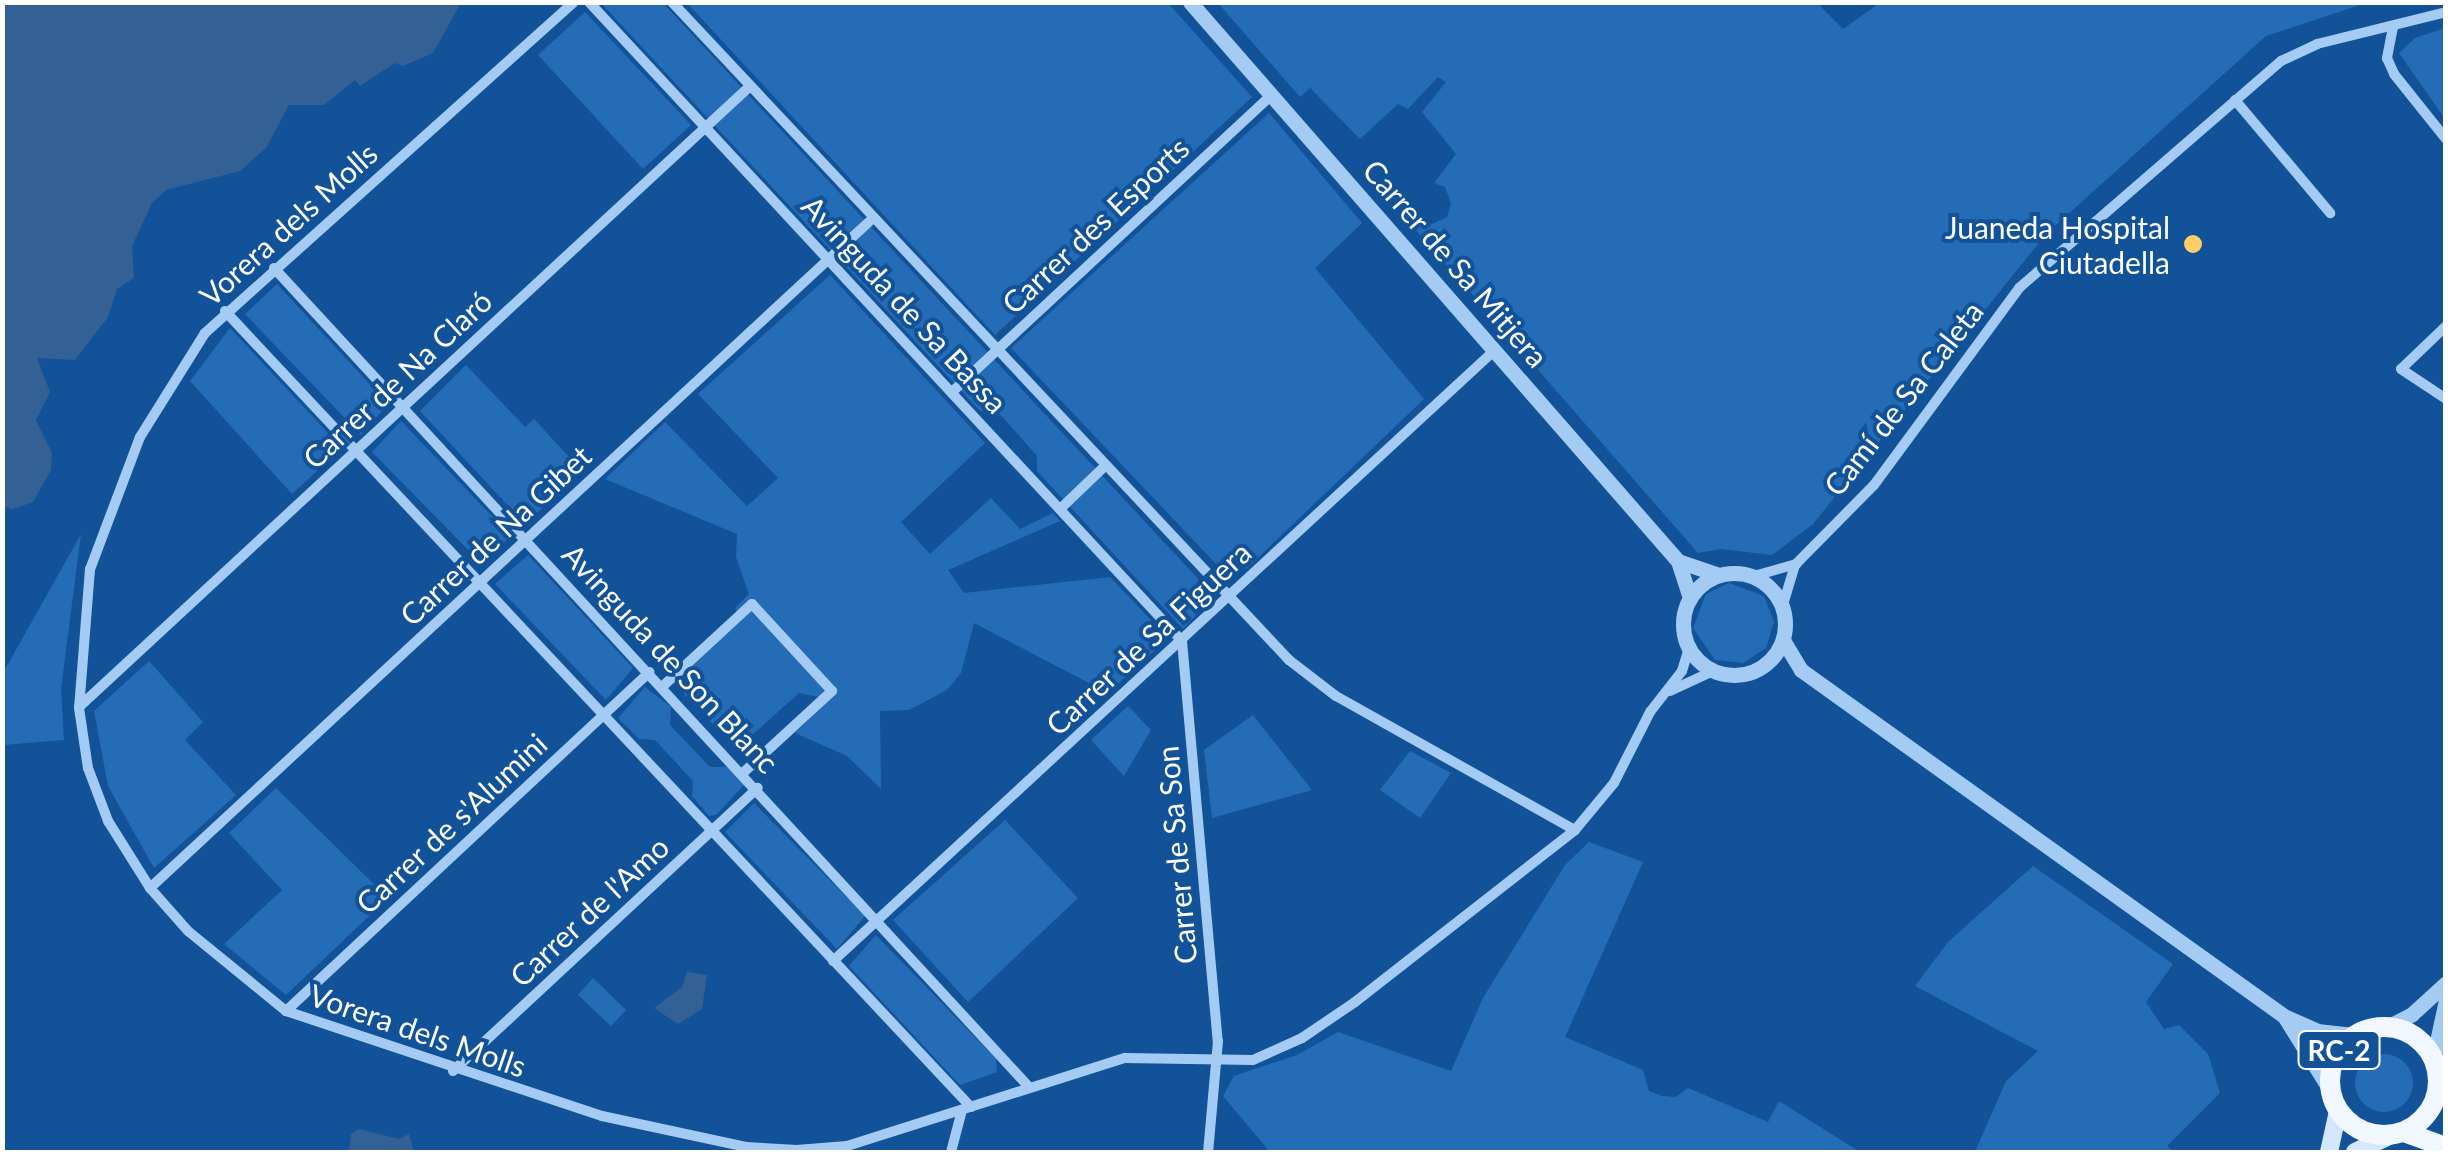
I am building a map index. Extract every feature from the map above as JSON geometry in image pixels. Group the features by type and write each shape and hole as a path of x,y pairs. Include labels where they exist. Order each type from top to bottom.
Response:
{"main road":[{"name":"RC-2","path":"2434,1060 2418,1039 2386,1027 2354,1036 2334,1059 2330,1090 2338,1111 2361,1131 2397,1134 2446,1147"},
{"path":"2356,1152 2397,1134 2429,1112 2442,1086 2434,1060"},
{"path":"2328,1152 2338,1111"}],"street":[{"name":"Vorera dels Molls","path":"574,2 225,310 126,468 90,569 78,708 88,768 108,821 150,888 188,931 286,1011 454,1071 602,1116 742,1150 847,1146 966,1108"},
{"name":"Avinguda de Sa Bassa","path":"589,2 1182,641"},
{"name":"Avinguda de Sa Bassa","path":"672,2 1228,598 1336,696 1576,830"},
{"name":"Carrer de Sa Mitjera","path":"1190,2 1678,561 1690,598"},
{"name":"Camí de Sa Caleta","path":"1782,608 1796,564 1874,485 2019,288 2281,61 2317,44 2446,12"},
{"path":"2394,27 2388,58 2394,74 2446,140"},
{"name":"Carrer de Na Claró","path":"78,708 750,86"},
{"name":"Carrer des Esports","path":"952,392 1272,95"},
{"path":"2235,100 2330,213"},
{"name":"Carrer de Na Gibet","path":"150,888 873,218"},
{"name":"Avinguda de Son Blanc","path":"274,268 744,772 1028,1086"},
{"path":"225,310 834,961 966,1108"},
{"path":"2446,326 2400,369 2446,399"},
{"name":"Carrer de Sa Figuera","path":"834,961 1496,350"},
{"path":"1060,509 1105,466"},
{"path":"1678,561 1719,574 1754,576 1771,588 1782,608 1783,640 1801,670 2284,1016 2317,1031 2354,1036"},
{"name":"Camí de Sa Caleta","path":"1754,576 1796,564"},
{"path":"1719,574 1690,598 1683,617 1689,648 1713,671 1730,676 1764,666 1801,670"},
{"path":"663,686 752,604 832,692 744,772"},
{"path":"1764,666 1783,640"},
{"name":"Carrer de Sa Son","path":"1182,641 1218,1064 1208,1152"},
{"path":"966,1108 1124,1058 1218,1064 1253,1060 1302,1038 1576,830 1614,783 1650,712 1669,692 1689,648"},
{"path":"1669,692 1713,671"},
{"name":"Carrer de s'Alumini","path":"286,1011 650,672"},
{"name":"Carrer de l'Amo","path":"454,1071 758,788"},
{"path":"2386,1027 2412,1014 2446,984"},
{"path":"2434,1060 2446,1000"},
{"path":"2284,1016 2330,1090"},
{"path":"951,1152 966,1108"}],"shaded area":[{"path":"3,2 461,3 433,53 403,66 395,63 360,86 355,80 324,105 289,105 266,148 240,171 166,190 152,203 132,246 134,278 117,289 108,317 75,360 37,358 50,392 36,420 52,453 51,470 33,502 13,509 2,506"},
{"path":"1816,2 1843,29 1881,2 2366,3 2266,36 2046,234 1813,524 1772,555 1721,549 1698,553 1401,213 1413,207 1419,220 1432,224 1447,217 1451,203 1445,187 1434,183 1456,154 1422,112 1446,82 1438,77 1408,109 1398,104 1360,139 1311,89 1314,85 1300,97 1218,3"},
{"path":"601,3 663,3 1214,596 1183,629 1037,471 1037,456 998,412 980,411"},
{"path":"687,3 1168,3 1252,97 995,335"},
{"path":"585,12 691,125 643,169 538,55"},
{"path":"2446,28 2445,119 2399,53 2415,38"},
{"path":"1269,113 1362,223 1315,268 1424,399 1246,569 1235,556 1217,565 1011,348"},
{"path":"830,275 985,443 901,522 930,554 991,498 1020,529 1053,513 1060,521 948,570 964,593 1110,577 1168,638 1108,693 974,623 961,673 947,690 909,710 880,711 881,789 847,756 795,733 825,704 818,697 799,693 749,738 748,762 674,683 742,620 735,608 749,594 736,557 737,534 605,479 665,422 747,506 778,478 698,394"},
{"path":"277,284 388,404 361,435 245,314"},
{"path":"230,328 342,448 292,494 190,381"},
{"path":"466,365 525,427 534,419 582,471 525,524 420,411"},
{"path":"401,421 510,535 485,567 372,452"},
{"path":"81,534 61,689 64,740 3,745 3,673"},
{"path":"528,555 633,668 606,700 495,584"},
{"path":"1729,583 1764,596 1774,622 1766,648 1743,663 1715,660 1693,628 1706,594"},
{"path":"149,661 203,722 185,740 236,795 154,868 108,786 94,711"},
{"path":"645,687 671,707 670,725 710,767 727,767 744,785 716,815 709,816 692,796 693,781 655,740 639,739 618,718"},
{"path":"1128,706 1151,730 1124,776 1091,740"},
{"path":"1253,715 1312,790 1212,818 1204,750"},
{"path":"1410,751 1451,773 1420,818 1380,790"},
{"path":"276,788 388,898 286,995 224,944 282,890 229,833"},
{"path":"754,803 865,916 837,949 725,832"},
{"path":"1005,820 1078,898 968,1002 893,920"},
{"path":"1589,842 1643,862 1565,1037 1643,1070 1649,1091 1676,1097 1688,1088 1768,1122 1779,1101 1860,1152 1270,1152 1223,1096 1234,1076 1297,1055 1338,1032 1451,1071 1483,998 1565,865"},
{"path":"2033,866 2173,964 2146,1002 2164,1029 2179,1025 2208,1054 2220,1093 2167,1146 2174,1152 1975,1152 2006,1081 2038,1051 1915,986 1948,942"},
{"path":"876,935 996,1059 997,1072 960,1085 849,966"},
{"path":"687,972 707,975 702,1009 678,1024 654,1008 682,987"},
{"path":"593,978 626,1010 611,1026 578,995"},
{"path":"2384,1054 2405,1062 2413,1083 2405,1104 2384,1112 2363,1104 2355,1083 2363,1062"},
{"path":"359,1129 399,1139 409,1134 414,1152 349,1152 351,1134"}],"place":[{"name":"Juaneda Hospital Ciutadella","path":"2193,244"}]}
